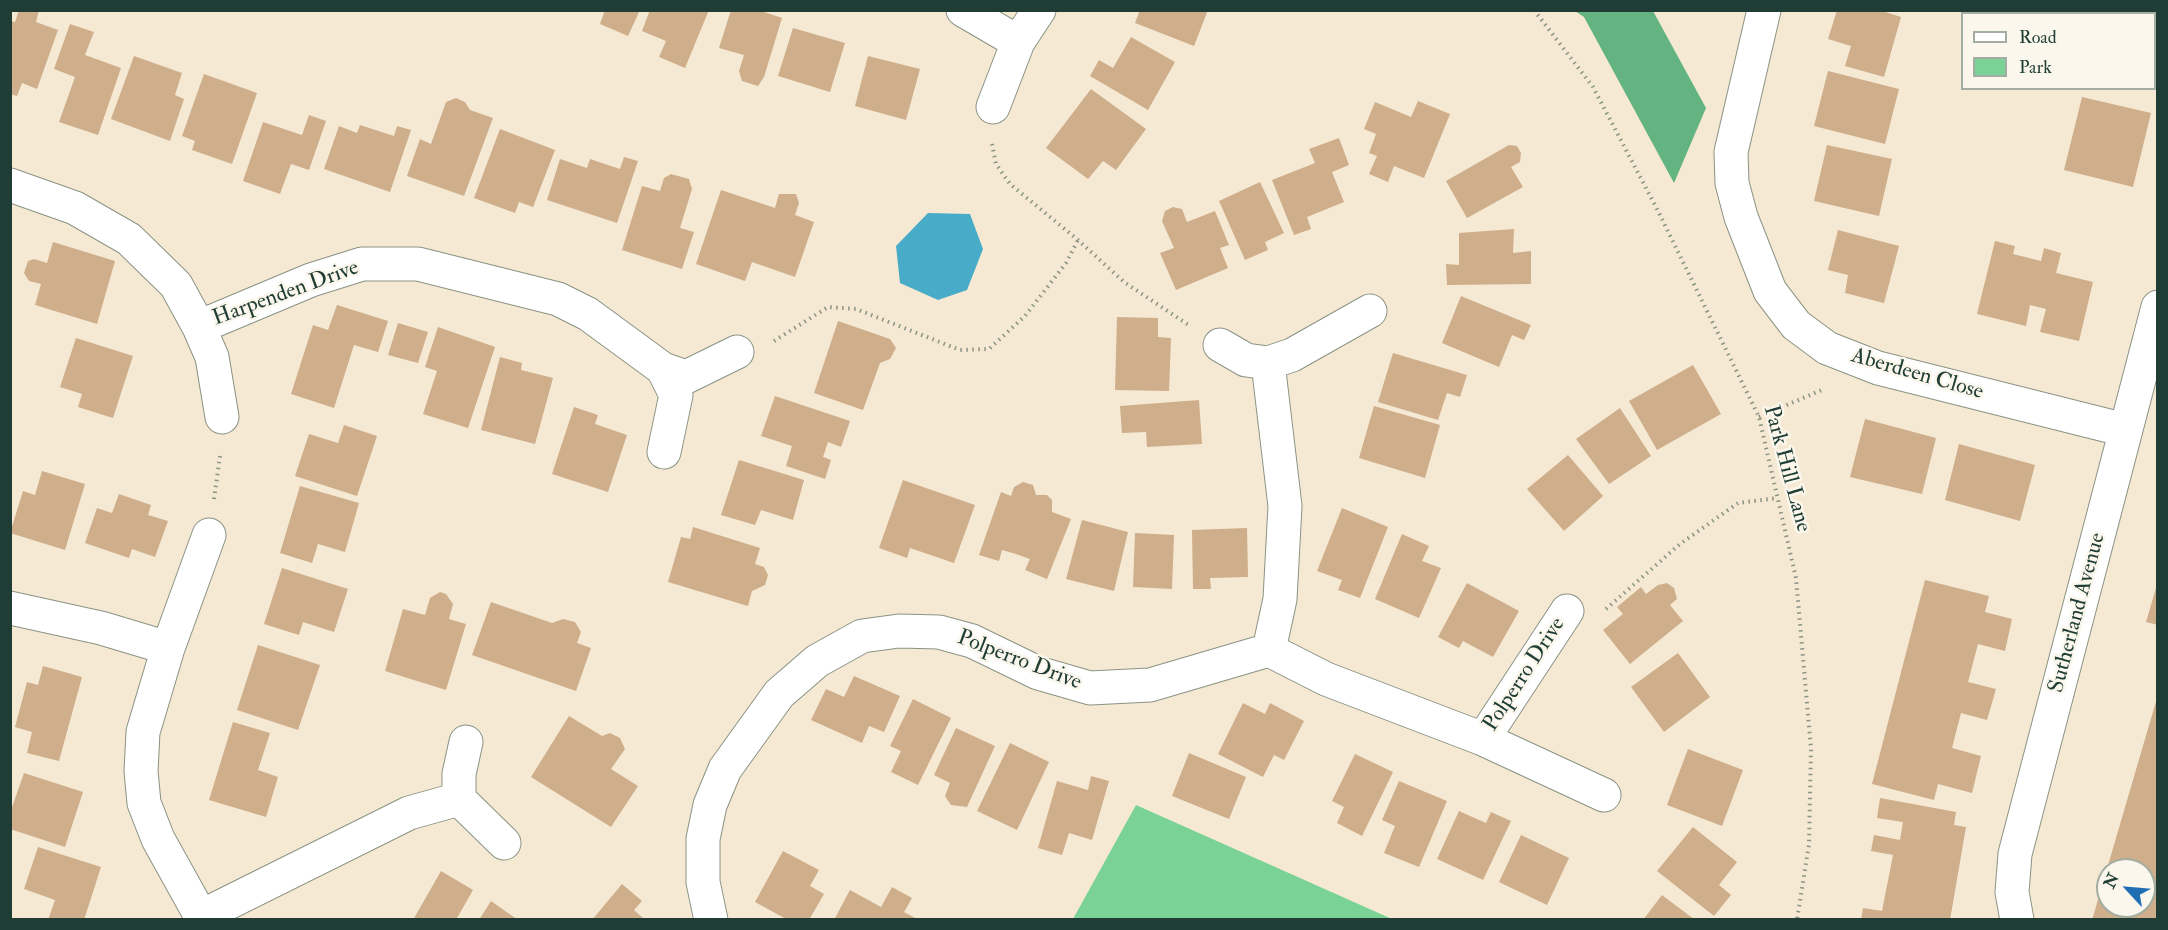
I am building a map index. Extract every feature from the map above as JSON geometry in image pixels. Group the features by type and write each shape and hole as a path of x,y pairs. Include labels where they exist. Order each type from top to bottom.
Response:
{"street":[{"path":"963,10 1018,42"},
{"path":"993,107 1018,42 1040,10"},
{"name":"Aberdeen Close","path":"1764,10 1731,152 1732,183 1741,217 1770,291 1796,325 1827,348 1878,368 2125,430"},
{"name":"Harpenden Drive","path":"10,184 75,208 129,239 176,285 199,327 311,280 362,264 418,264 558,299 588,314 663,369 686,377 737,352"},
{"name":"Sutherland Avenue","path":"2017,920 2012,892 2014,854 2157,308"},
{"path":"1220,345 1246,360 1269,363 1292,355 1370,311"},
{"path":"199,327 212,357 222,417"},
{"path":"1269,363 1286,506 1280,599 1269,650"},
{"name":"Harpenden Drive","path":"663,369 676,394 664,452"},
{"path":"209,535 168,648 143,732 141,771 144,803 158,839 203,918 409,813 459,799"},
{"path":"10,608 101,628 168,648"},
{"name":"Polperro Drive","path":"1483,739 1567,610"},
{"name":"Polperro Drive","path":"711,920 703,882 703,839 710,805 725,769 779,694 817,661 862,636 899,632 939,632 972,641 1038,674 1090,688 1150,685 1269,650 1326,679 1483,739 1604,795"},
{"path":"466,742 459,774 459,799 504,843"}],"path":[{"name":"Park Hill Lane","path":"1534,10 1593,87 1759,417 1796,578 1812,749 1809,844 1797,920"},
{"path":"993,107 991,134 996,164 1010,184 1078,240 1124,282 1220,345"},
{"path":"737,352 775,341 828,307 856,309 960,350 989,349 1025,316 1066,263 1078,240"},
{"path":"1759,417 1878,368"},
{"path":"209,535 219,465 222,417"},
{"path":"1567,610 1588,626 1632,584 1680,544 1738,503 1778,498"}],"green space":[{"path":"1575,11 1653,11 1706,108 1674,183 1584,17"},
{"path":"1136,805 1392,919 1073,919"}],"water":[{"path":"928,213 970,214 983,249 967,290 938,300 900,283 896,246"}],"building":[{"path":"19,10 39,10 36,22 58,30 37,89 22,83 17,96 10,94 10,21 15,22"},
{"path":"605,10 640,10 628,36 600,24"},
{"path":"650,10 709,10 685,68 659,57 666,41 642,31"},
{"path":"731,10 758,10 782,18 764,77 758,86 742,81 739,71 744,55 719,48"},
{"path":"1140,10 1208,10 1194,46 1135,23"},
{"path":"1837,10 1879,10 1901,17 1884,77 1845,66 1851,46 1828,39"},
{"path":"2020,10 2102,10 2102,12 2020,12"},
{"path":"70,24 94,32 85,55 121,68 98,135 59,122 75,77 54,69"},
{"path":"793,28 845,43 830,92 778,76"},
{"path":"1131,37 1175,62 1148,110 1090,76 1099,60 1113,68"},
{"path":"134,56 182,73 175,95 184,99 170,141 111,119"},
{"path":"868,56 920,69 906,120 855,106"},
{"path":"1828,71 1899,89 1885,144 1814,126"},
{"path":"204,74 257,93 232,164 192,150 195,141 182,136"},
{"path":"1091,89 1146,129 1116,170 1103,161 1088,179 1046,148"},
{"path":"2082,97 2151,113 2133,187 2064,170"},
{"path":"456,98 465,102 470,110 493,118 464,196 407,176 420,139 431,144 446,102"},
{"path":"1418,101 1450,114 1424,178 1394,166 1388,182 1369,174 1377,156 1369,153 1376,134 1364,129 1375,102 1411,117"},
{"path":"309,115 326,121 309,170 291,164 280,194 243,181 263,122 302,135"},
{"path":"360,125 394,136 397,126 411,130 390,192 324,169 339,126 357,133"},
{"path":"500,129 555,150 533,207 519,202 515,213 474,198"},
{"path":"1339,138 1349,165 1332,172 1344,202 1307,217 1311,229 1294,235 1272,180 1315,163 1309,149"},
{"path":"1509,145 1517,146 1521,153 1520,162 1511,167 1523,187 1467,218 1446,181"},
{"path":"1827,145 1892,159 1879,216 1814,201"},
{"path":"624,157 638,161 617,223 547,200 560,159 587,168 590,159 620,169"},
{"path":"671,174 689,179 692,189 680,228 694,232 682,269 622,250 642,186 660,191 664,178"},
{"path":"1260,182 1284,233 1265,242 1268,250 1245,260 1219,201"},
{"path":"721,190 775,208 779,194 796,194 799,203 795,215 814,222 795,277 752,262 745,281 696,264"},
{"path":"1173,207 1182,209 1187,222 1215,211 1229,245 1220,248 1228,268 1176,290 1160,253 1174,248 1162,221 1165,211"},
{"path":"1514,229 1513,253 1531,251 1531,284 1447,285 1446,264 1459,265 1459,233"},
{"path":"1838,230 1899,246 1884,303 1845,293 1848,275 1828,270"},
{"path":"1995,241 2015,246 2013,254 2041,261 2044,248 2061,253 2056,273 2093,282 2079,341 2040,332 2046,309 2030,305 2026,326 1977,314"},
{"path":"53,242 115,261 97,324 35,305 41,284 29,281 24,273 28,261 34,259 47,263"},
{"path":"1461,296 1531,325 1524,340 1512,335 1499,367 1442,343"},
{"path":"337,305 388,321 378,352 354,345 334,408 291,394 313,325 328,330"},
{"path":"1117,317 1158,318 1158,337 1171,338 1169,391 1115,390"},
{"path":"838,321 890,339 896,348 890,359 880,363 863,410 814,393"},
{"path":"398,323 428,332 418,363 388,355"},
{"path":"438,327 495,347 468,428 423,414 437,371 425,367"},
{"path":"76,338 133,356 113,418 78,407 82,394 60,387"},
{"path":"1393,353 1467,375 1460,397 1447,393 1438,420 1378,402"},
{"path":"500,357 522,363 521,370 553,378 535,444 481,430"},
{"path":"1693,365 1721,414 1657,450 1629,401"},
{"path":"775,396 850,421 841,447 828,442 823,457 831,460 825,479 786,466 792,446 761,436"},
{"path":"1199,400 1202,444 1147,447 1146,432 1122,433 1120,406"},
{"path":"1374,406 1440,425 1425,478 1359,458"},
{"path":"574,407 598,415 595,424 627,435 608,492 552,474"},
{"path":"1620,408 1651,456 1609,484 1576,439"},
{"path":"1865,419 1936,438 1922,494 1850,477"},
{"path":"344,425 377,436 357,496 295,476 309,434 338,443"},
{"path":"1959,444 2035,465 2020,521 1945,500"},
{"path":"1568,455 1603,496 1564,531 1527,489"},
{"path":"739,460 804,480 793,520 761,510 755,525 721,515"},
{"path":"42,471 85,484 65,550 10,533 23,491 35,495"},
{"path":"903,480 975,505 954,563 910,548 907,558 879,548"},
{"path":"1023,482 1033,485 1036,495 1047,495 1052,500 1052,512 1071,519 1047,579 1025,570 1030,559 1016,554 1002,550 999,561 979,555 1001,492 1011,496 1014,487"},
{"path":"300,486 359,503 345,552 318,544 312,563 280,553"},
{"path":"119,494 151,505 148,515 168,521 155,557 132,549 129,558 85,543 97,508 112,513"},
{"path":"1342,508 1388,527 1360,598 1338,590 1342,580 1317,571"},
{"path":"1082,520 1128,532 1114,591 1066,579"},
{"path":"693,527 760,548 755,564 764,567 768,575 765,585 752,591 748,606 668,582 681,537 690,539"},
{"path":"1247,528 1248,577 1210,578 1211,589 1193,589 1192,530"},
{"path":"1135,533 1174,535 1172,589 1133,587"},
{"path":"1402,534 1429,546 1422,561 1441,568 1419,618 1375,599"},
{"path":"282,568 348,589 334,632 303,622 299,635 264,624"},
{"path":"1925,580 1989,596 1985,612 2012,619 2005,651 1978,644 1968,682 1996,689 1987,720 1961,713 1952,748 1981,756 1972,793 1938,784 1934,800 1872,784"},
{"path":"2158,581 2158,625 2146,622"},
{"path":"1467,583 1519,611 1493,657 1463,641 1459,648 1438,637"},
{"path":"1667,583 1674,588 1677,599 1670,605 1683,621 1630,664 1603,630 1623,614 1617,607 1641,587 1646,594 1658,585"},
{"path":"440,592 446,594 453,604 449,619 466,624 446,690 385,671 403,609 425,615 430,598"},
{"path":"491,602 552,623 563,619 575,622 581,632 577,643 591,648 576,691 472,655"},
{"path":"258,645 320,665 298,730 237,710"},
{"path":"1678,653 1710,697 1664,732 1631,687"},
{"path":"43,666 82,677 59,761 27,753 32,732 15,727 27,682 38,685"},
{"path":"854,676 900,696 884,732 869,726 862,743 811,720 826,689 844,697"},
{"path":"2158,698 2158,920 2092,920 2096,906 2096,918 2156,918 2156,858 2110,858"},
{"path":"913,699 951,718 918,785 891,772 901,751 890,746"},
{"path":"1243,703 1265,714 1270,703 1304,721 1284,760 1274,755 1263,777 1218,754"},
{"path":"569,716 602,736 610,733 620,738 625,749 611,769 638,786 611,827 531,777"},
{"path":"233,722 270,733 258,770 278,777 266,817 209,800"},
{"path":"956,728 995,746 967,807 951,805 945,796 950,783 934,775"},
{"path":"1010,743 1049,762 1017,830 977,811"},
{"path":"1688,749 1743,770 1722,826 1667,805"},
{"path":"1189,753 1246,777 1229,819 1172,796"},
{"path":"1355,754 1393,772 1362,836 1337,823 1344,807 1332,801"},
{"path":"24,773 83,792 65,847 10,829 10,813"},
{"path":"1091,776 1109,781 1092,840 1069,833 1062,855 1038,848 1057,781 1088,790"},
{"path":"1399,781 1447,801 1419,867 1384,853 1395,826 1382,820"},
{"path":"1880,798 1956,812 1954,825 1966,827 1950,920 1861,920 1863,908 1882,911 1893,855 1871,851 1874,835 1900,840 1903,822 1877,818"},
{"path":"1459,811 1486,823 1491,812 1511,821 1483,880 1437,859"},
{"path":"1693,827 1737,862 1719,885 1731,895 1714,916 1657,871"},
{"path":"1521,835 1569,858 1547,905 1499,882"},
{"path":"38,847 101,867 84,920 48,920 55,900 24,889"},
{"path":"783,851 819,870 810,886 824,894 809,920 788,920 755,902"},
{"path":"441,871 473,890 456,920 413,920"},
{"path":"622,884 642,901 634,910 645,920 592,920"},
{"path":"892,887 912,898 904,912 919,920 834,920 850,890 881,907"},
{"path":"1662,895 1695,920 1643,920"},
{"path":"491,901 518,920 479,920"}]}
